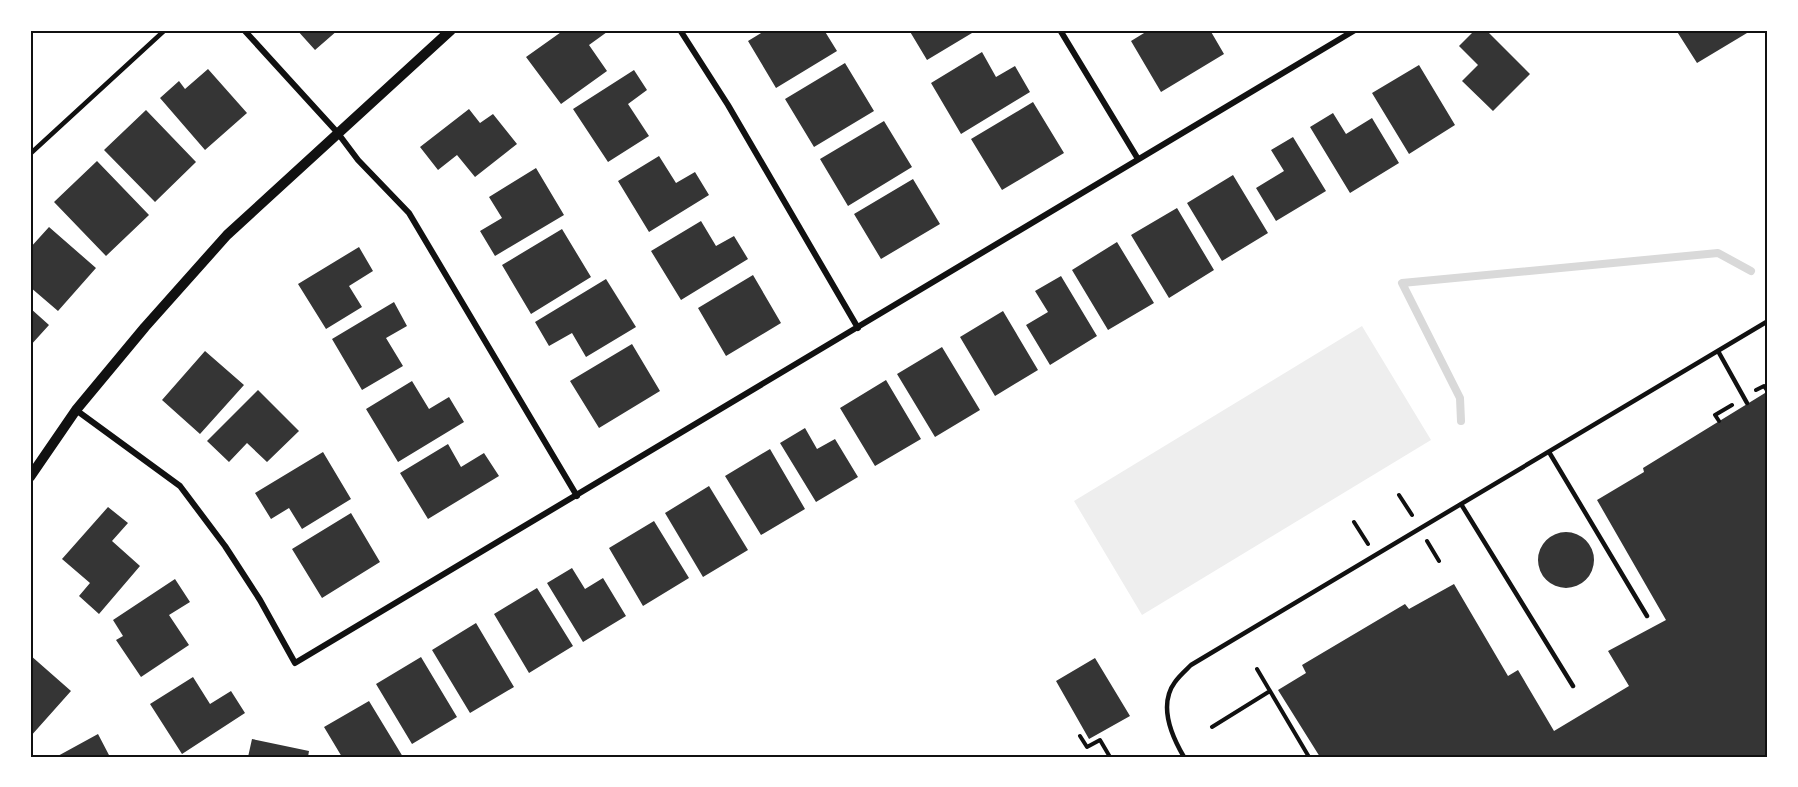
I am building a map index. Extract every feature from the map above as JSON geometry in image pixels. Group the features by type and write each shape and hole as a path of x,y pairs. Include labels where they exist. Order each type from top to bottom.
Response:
{"street":[{"path":"244,30 337,132 358,160 409,213 577,496"},
{"path":"30,477 76,410 145,327 227,235 451,30"},
{"path":"680,30 728,105 858,328"},
{"path":"1060,30 1138,159"},
{"path":"76,410 180,486 225,546 295,663 1355,30"}],"lane":[{"path":"30,154 165,30"},
{"path":"1184,757 1176,744 1165,706 1174,683 1191,664 1768,321"},
{"path":"1718,351 1748,403"},
{"path":"1549,452 1647,616"},
{"path":"1461,504 1573,686"}],"path":[{"path":"1399,495 1412,515"},
{"path":"1354,522 1374,555"},
{"path":"1425,538 1439,561"},
{"path":"1257,669 1309,757"},
{"path":"1212,727 1270,691"},
{"path":"1080,736 1087,747 1100,740 1110,757"}],"shaded area":[{"path":"1362,326 1431,440 1142,615 1074,501"}],"building":[{"path":"297,30 338,30 315,50"},
{"path":"564,30 605,30 607,32 589,45 607,71 561,104 526,57"},
{"path":"766,30 824,30 837,51 776,88 748,41"},
{"path":"909,30 977,30 927,60"},
{"path":"1149,30 1210,30 1224,54 1161,92 1131,41"},
{"path":"1475,30 1486,30 1530,74 1493,111 1462,81 1478,65 1459,46"},
{"path":"1676,30 1752,30 1697,63"},
{"path":"982,52 996,77 1015,66 1030,92 961,134 931,83"},
{"path":"845,63 874,111 814,147 785,99"},
{"path":"1419,65 1455,125 1409,154 1372,93"},
{"path":"208,69 247,113 205,150 160,98 179,81 185,89"},
{"path":"634,70 647,90 628,104 649,136 608,162 573,109"},
{"path":"1033,102 1064,153 1002,190 971,139"},
{"path":"469,109 480,123 493,114 517,144 475,177 457,155 438,170 420,147"},
{"path":"146,110 196,162 155,202 104,150"},
{"path":"1333,113 1346,134 1372,118 1399,163 1350,193 1310,127"},
{"path":"884,121 912,167 848,206 820,159"},
{"path":"1293,137 1326,191 1276,221 1256,188 1284,171 1271,150"},
{"path":"659,156 676,183 695,172 709,195 649,232 618,181"},
{"path":"97,161 149,215 106,256 54,202"},
{"path":"536,168 564,215 495,256 480,231 502,218 489,197"},
{"path":"1233,175 1268,233 1222,261 1187,203"},
{"path":"913,179 940,224 881,259 854,214"},
{"path":"1177,208 1214,270 1169,298 1131,235"},
{"path":"701,221 716,246 734,236 748,259 681,300 651,251"},
{"path":"49,227 96,268 58,311 30,287 30,248"},
{"path":"562,229 591,277 531,314 502,265"},
{"path":"1117,242 1154,303 1108,330 1072,270"},
{"path":"359,247 373,271 349,286 362,307 326,329 298,284"},
{"path":"753,275 781,323 726,356 698,308"},
{"path":"1061,276 1097,336 1050,365 1026,325 1048,312 1035,291"},
{"path":"606,279 636,327 586,357 572,333 549,346 535,322"},
{"path":"394,302 407,326 386,338 403,366 362,390 332,339"},
{"path":"30,308 49,325 30,346"},
{"path":"1003,311 1038,370 995,396 960,337"},
{"path":"632,344 660,391 599,428 570,381"},
{"path":"942,347 980,410 935,437 897,374"},
{"path":"205,351 244,385 200,434 162,400"},
{"path":"886,380 921,439 875,466 840,408"},
{"path":"412,381 429,409 449,397 464,422 398,462 366,409"},
{"path":"258,390 299,431 267,462 247,443 229,462 207,441"},
{"path":"1765,393 1768,398 1768,757 1320,757 1278,690 1306,673 1302,665 1405,604 1409,609 1454,584 1508,676 1518,670 1554,731 1629,686 1608,651 1666,620 1597,500 1644,472 1643,468"},
{"path":"805,428 817,449 835,439 858,477 816,502 780,443"},
{"path":"448,444 461,467 484,453 499,476 428,519 400,473"},
{"path":"770,449 805,509 761,535 725,476"},
{"path":"323,452 351,499 302,529 289,508 271,519 255,493"},
{"path":"709,486 748,550 703,577 665,513"},
{"path":"108,507 128,523 112,541 140,566 99,614 79,596 90,583 62,559"},
{"path":"351,513 380,562 322,598 292,549"},
{"path":"654,521 689,578 643,606 609,548"},
{"path":"1566,532 1577,534 1586,540 1592,549 1594,560 1592,571 1586,580 1577,586 1566,588 1555,586 1546,580 1540,571 1538,560 1540,549 1546,540 1555,534"},
{"path":"572,568 585,589 603,578 626,616 583,642 547,583"},
{"path":"175,579 190,602 169,615 189,645 141,677 116,640 123,636 113,620"},
{"path":"537,588 573,646 529,673 494,614"},
{"path":"476,623 514,687 470,713 432,650"},
{"path":"30,655 71,691 30,737"},
{"path":"421,657 457,717 412,744 376,684"},
{"path":"1095,658 1130,716 1089,739 1056,681"},
{"path":"193,677 210,704 231,691 245,713 182,754 150,704"},
{"path":"369,701 403,757 342,757 324,727"},
{"path":"98,734 110,757 56,757"},
{"path":"252,739 309,751 308,757 248,757"}],"waterway":[{"path":"1461,421 1460,398 1402,283 1718,253 1751,271"}]}
